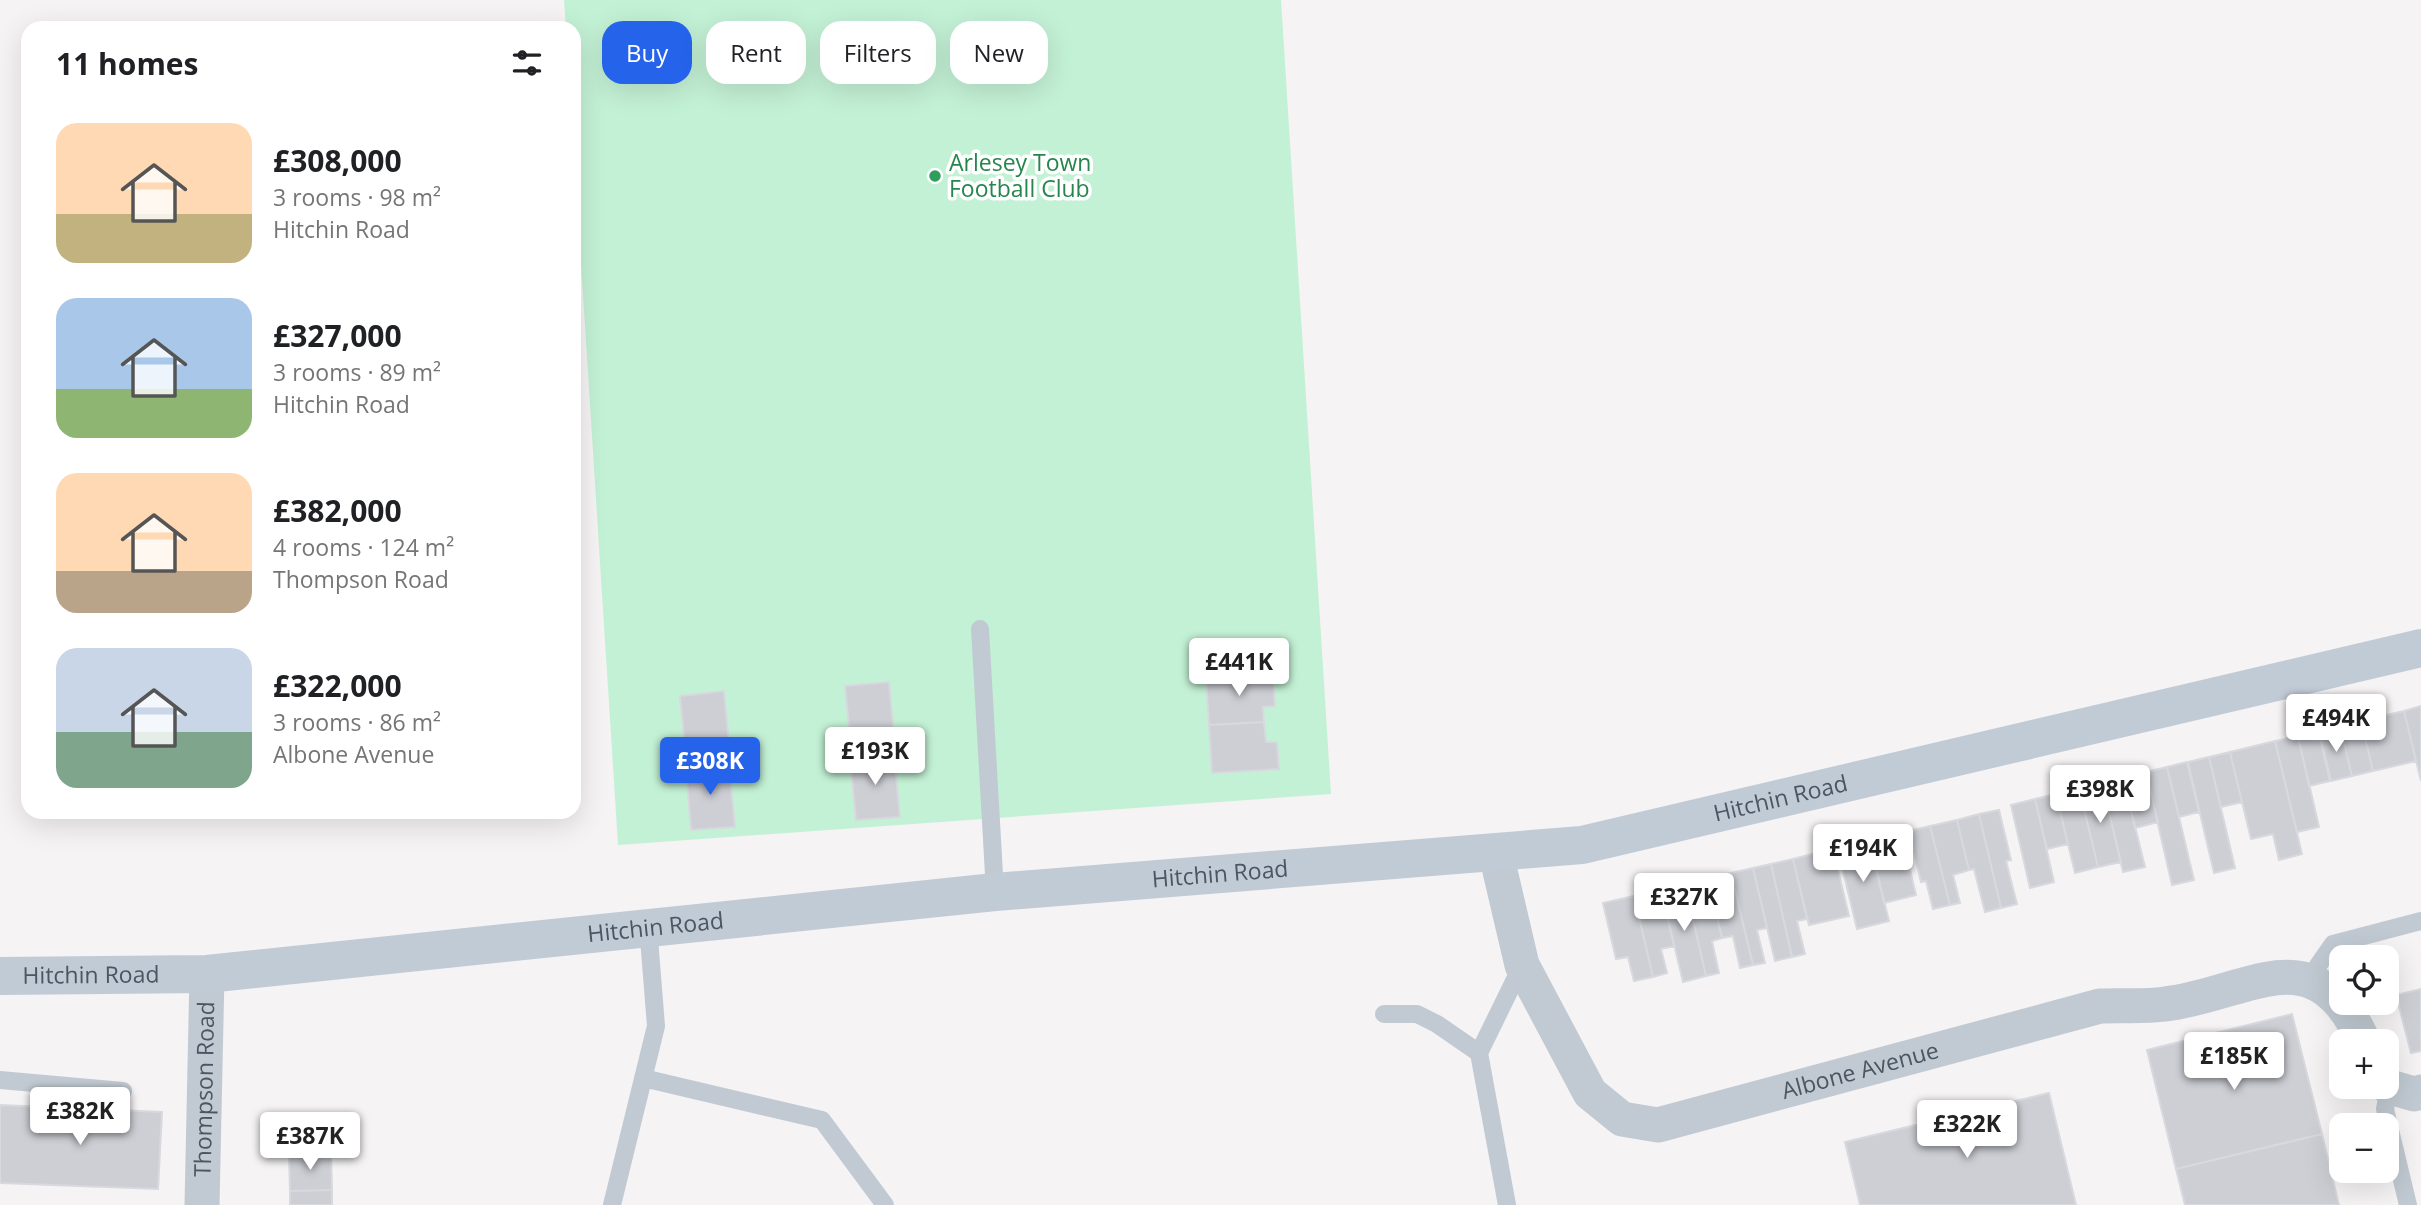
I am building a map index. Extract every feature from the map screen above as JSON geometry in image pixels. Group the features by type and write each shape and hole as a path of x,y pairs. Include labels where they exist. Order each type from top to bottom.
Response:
{"street":[{"name":"Hitchin Road","path":"0,976 207,974 995,892 1496,854 1609,839 2421,648"},
{"name":"Albone Avenue","path":"1496,854 1522,965 1590,1093 1622,1119 1658,1125 2100,1006 2166,1004 2258,979 2285,976 2308,980"},
{"name":"Thompson Road","path":"202,1205 207,974"},
{"path":"2308,980 2350,1012 2358,1029"}],"lane":[{"path":"981,629 995,892"},
{"path":"2308,980 2333,944 2421,921"},
{"path":"612,1205 656,1026 649,926"},
{"path":"1507,1205 1479,1053 1522,965"},
{"path":"1384,1014 1417,1014 1437,1024 1479,1053"},
{"path":"643,1079 822,1120 885,1205"},
{"path":"0,1080 123,1091"},
{"path":"2392,1099 2385,1109 2408,1205"}],"green space":[{"path":"564,0 1281,0 1331,794 618,845 581,263 581,21 566,21"}],"building":[{"path":"1273,673 1275,706 1263,707 1264,722 1209,725 1206,677"},
{"path":"889,682 895,744 851,748 845,686"},
{"path":"724,691 730,754 686,758 680,696"},
{"path":"2421,706 2421,781 2404,711"},
{"path":"2404,711 2416,761 2373,771 2361,721"},
{"path":"2361,721 2373,771 2352,776 2340,726"},
{"path":"1264,722 1266,742 1277,742 1279,769 1212,773 1209,725"},
{"path":"2340,726 2352,776 2331,781 2319,731"},
{"path":"2318,731 2330,781 2309,786 2298,736"},
{"path":"2298,736 2319,827 2297,832 2275,741"},
{"path":"2275,741 2302,854 2279,860 2273,834 2251,839 2230,752"},
{"path":"2230,752 2242,802 2221,807 2209,757"},
{"path":"894,754 900,817 856,820 850,758"},
{"path":"2209,757 2235,868 2214,873 2188,762"},
{"path":"2187,762 2199,812 2179,817 2167,767"},
{"path":"729,764 735,827 691,830 686,768"},
{"path":"2167,767 2194,880 2172,885 2146,772"},
{"path":"2146,772 2158,822 2135,828 2123,778"},
{"path":"2123,778 2145,867 2123,872 2102,782"},
{"path":"2102,783 2121,862 2098,867 2079,788"},
{"path":"2079,788 2098,867 2075,873 2056,794"},
{"path":"2056,794 2068,844 2047,849 2035,799"},
{"path":"2035,799 2054,882 2030,888 2011,805"},
{"path":"1999,810 2011,860 2006,861 2017,904 2001,908 1979,814"},
{"path":"1979,814 2001,908 1985,912 1974,869 1969,870 1957,820"},
{"path":"1957,820 1969,870 1953,875 1960,903 1950,905 1930,826"},
{"path":"1930,826 1950,905 1933,909 1926,881 1921,882 1909,831"},
{"path":"1901,831 1916,895 1884,903 1869,839"},
{"path":"1869,839 1889,921 1857,929 1837,846"},
{"path":"1816,853 1819,870 1837,866 1849,916 1809,925 1793,859"},
{"path":"1793,859 1807,919 1797,921 1805,954 1792,957 1771,864"},
{"path":"1771,864 1792,957 1775,961 1753,868"},
{"path":"1753,868 1767,928 1757,930 1765,963 1753,965 1731,873"},
{"path":"1731,873 1753,965 1740,968 1733,936 1722,938 1708,878"},
{"path":"1708,878 1722,938 1712,941 1719,973 1706,976 1685,884"},
{"path":"1685,884 1706,976 1683,982 1661,889"},
{"path":"1661,889 1674,946 1661,949 1667,973 1653,977 1634,896"},
{"path":"1634,896 1653,977 1634,981 1628,957 1616,959 1603,903"},
{"path":"2421,989 2421,1051 2411,1053 2399,1007 2399,994"},
{"path":"2292,1014 2322,1134 2176,1169 2147,1050"},
{"path":"2049,1093 2076,1205 1860,1205 1845,1142"},
{"path":"0,1105 162,1112 158,1189 0,1183"},
{"path":"329,1116 331,1153 289,1154 288,1117"},
{"path":"2322,1134 2329,1163 2329,1183 2334,1183 2339,1205 2185,1205 2176,1169"},
{"path":"331,1153 332,1190 290,1191 289,1154"},
{"path":"332,1190 332,1205 290,1205 290,1191"}],"place":[{"name":"Arlesey Town Football Club","path":"935,176"}]}
